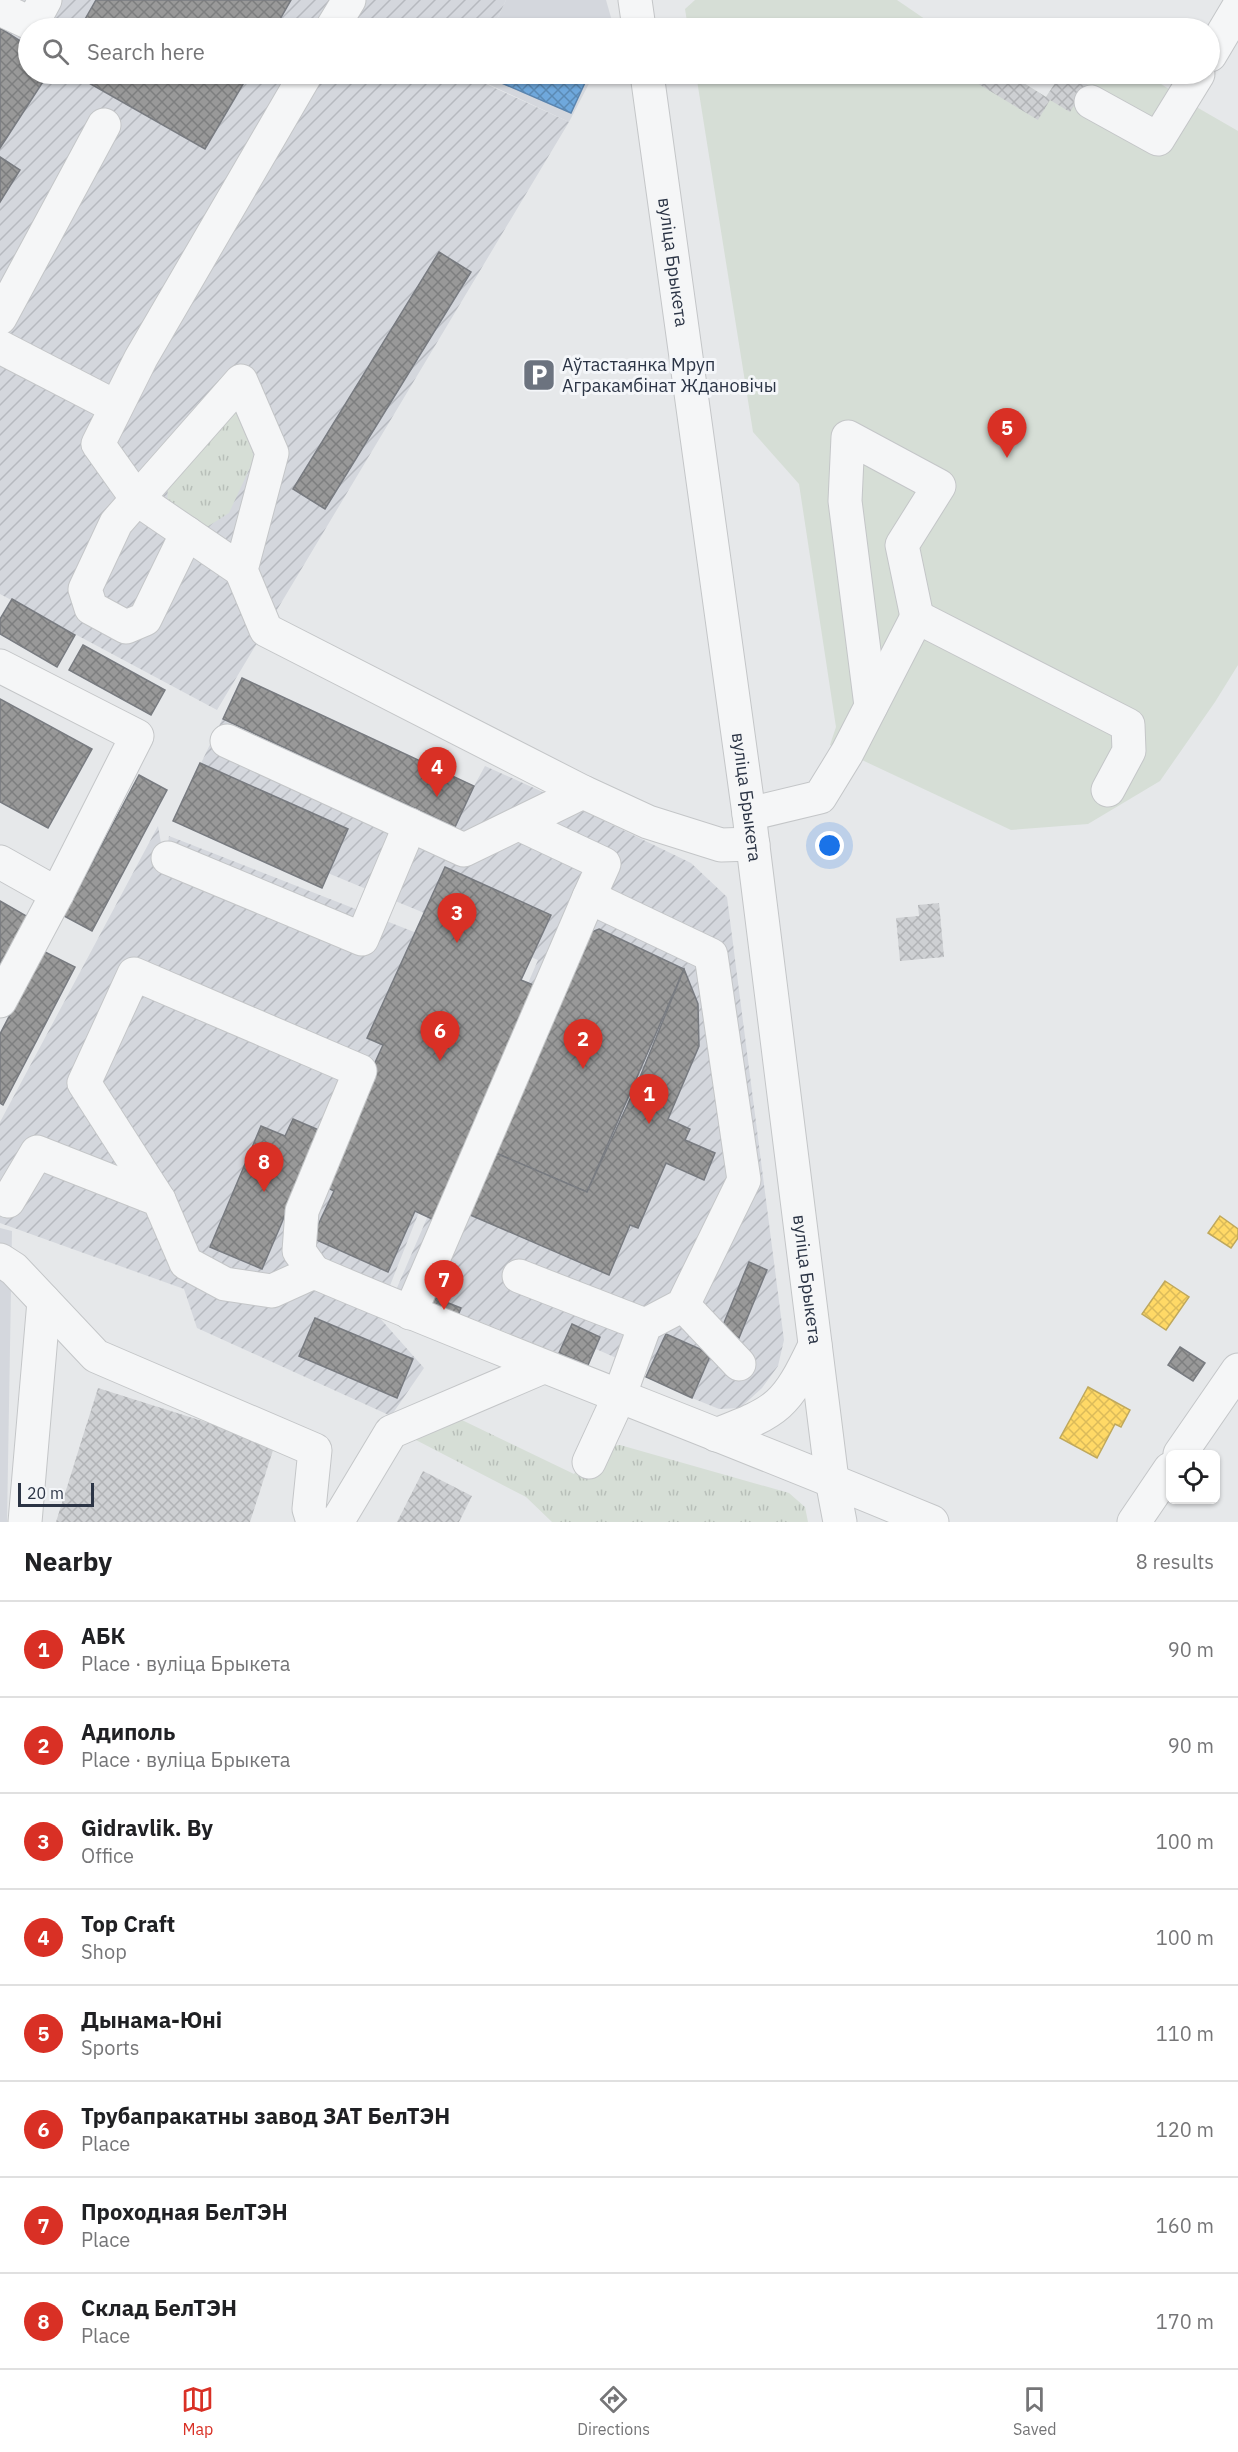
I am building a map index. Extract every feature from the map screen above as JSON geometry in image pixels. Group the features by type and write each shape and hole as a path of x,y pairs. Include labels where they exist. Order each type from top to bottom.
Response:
{"street":[{"path":"35,18 45,0"},
{"path":"338,18 349,0"},
{"path":"635,0 638,18"},
{"path":"1222,49 1238,8"},
{"path":"0,9 19,18"},
{"path":"300,84 141,358 98,444 137,500 241,570 266,630 583,792 648,822 721,845 820,797 847,753 872,706 917,617 902,545 939,486 848,437 845,501 872,706"},
{"name":"вуліца Брыкета","path":"648,84 751,829 832,1480 840,1522"},
{"path":"1091,102 1158,139 1192,84"},
{"path":"0,318 104,125"},
{"path":"0,347 116,407"},
{"path":"187,533 145,619 126,627 91,608 85,589 116,523 241,381 272,453 241,570"},
{"path":"917,617 1128,725 1129,751 1108,790"},
{"path":"0,666 137,736 0,1001"},
{"path":"227,741 464,850 583,792"},
{"path":"410,1313 604,864 519,824"},
{"path":"168,858 362,939 410,825"},
{"path":"0,862 57,894"},
{"path":"589,897 711,956 744,1180 683,1305 645,1324 619,1397 589,1462"},
{"path":"314,1272 272,1291 225,1284 186,1263 159,1200 84,1083 134,975 360,1071 302,1211 299,1251 314,1272 543,1367 832,1480 932,1522"},
{"path":"8,1201 38,1152 159,1200"},
{"path":"0,1260 14,1269 96,1356 315,1450 309,1509 314,1522"},
{"path":"519,1276 645,1324"},
{"path":"25,1522 44,1301"},
{"path":"683,1305 739,1364"},
{"path":"716,1435 770,1412 790,1394 815,1345"},
{"path":"337,1522 391,1432 543,1367"},
{"path":"1183,1450 1238,1370"},
{"path":"1134,1522 1166,1475"}],"shaded area":[{"path":"0,0 506,0 498,18 18,18 18,84 486,84 569,122 217,710 0,594"},
{"path":"506,0 606,0 611,18 498,18"},
{"path":"488,84 589,84 569,122"},
{"path":"242,678 474,786 485,766 565,802 691,863 727,897 784,1340 778,1366 762,1388 740,1408 719,1409 692,1398 646,1377 648,1372 596,1349 588,1365 468,1317 459,1334 390,1304 538,960 178,811"},
{"path":"158,826 165,866 169,836 514,971 378,1316 424,1368 391,1416 197,1328 184,1289 0,1223 0,1122"},
{"path":"0,1228 12,1231 7,1522 0,1522"}],"green space":[{"path":"695,0 897,0 923,18 686,18 685,9"},
{"path":"698,84 1025,84 1046,97 1054,84 1161,84 1238,131 1238,665 1160,781 1088,824 1011,830 830,745 836,727 799,484 753,432"},
{"path":"238,406 247,422 254,459 229,513 207,527 167,503 168,486"},
{"path":"435,1407 574,1474 590,1448 620,1445 789,1493 805,1507 808,1522 552,1522 526,1497 414,1439"}],"building: Homes":[{"path":"1220,1216 1238,1229 1238,1238 1231,1248 1208,1233"},
{"path":"1165,1281 1189,1297 1166,1330 1142,1314"},
{"path":"1088,1387 1130,1410 1121,1427 1115,1424 1097,1458 1060,1438"}],"building: Schools":[{"path":"504,84 584,84 571,113"}],"building: Industry":[{"path":"96,0 291,0 281,18 86,18"},
{"path":"0,28 18,40 18,84 42,84 0,148"},
{"path":"91,84 243,84 205,149"},
{"path":"0,157 20,170 0,202"},
{"path":"439,252 471,272 325,509 293,489"},
{"path":"12,599 75,635 57,667 0,634 0,619"},
{"path":"83,645 165,690 151,715 69,670"},
{"path":"242,678 474,786 455,827 223,719"},
{"path":"0,699 92,749 48,828 0,802"},
{"path":"200,763 348,829 322,888 173,821"},
{"path":"139,775 167,790 92,931 64,916"},
{"path":"445,867 551,915 521,980 538,987 432,1219 415,1211 388,1272 312,1238 334,1191 324,1186 346,1126 383,1045 367,1038"},
{"path":"0,901 28,917 0,965"},
{"path":"599,929 684,969 587,1192 491,1151 584,935"},
{"path":"43,951 75,967 3,1105 0,1103 0,1034"},
{"path":"684,969 698,1004 699,1046 668,1119 690,1129 685,1140 715,1153 704,1180 666,1163 638,1228 630,1225 609,1275 468,1214 491,1151 587,1192 638,1082"},
{"path":"293,1119 321,1131 262,1269 210,1247 261,1126 285,1136"},
{"path":"749,1262 767,1270 739,1338 721,1330"},
{"path":"433,1297 461,1308 455,1323 427,1312"},
{"path":"315,1318 413,1359 397,1398 299,1356"},
{"path":"572,1324 600,1337 588,1365 559,1353"},
{"path":"666,1334 711,1354 692,1398 646,1377"},
{"path":"1180,1347 1205,1363 1193,1381 1168,1365"}],"building: Other":[{"path":"979,84 1025,84 1046,97 1054,84 1088,84 1070,112 1050,100 1038,120"},
{"path":"939,903 944,957 900,961 896,918 919,916 918,905"},
{"path":"98,1388 275,1444 250,1522 56,1522"},
{"path":"423,1471 472,1496 459,1522 397,1522"}],"place":[{"name":"Аўтастаянка Мруп Агракамбінат Ждановічы","path":"539,375"},
{"name":"Дынама-Юні","path":"1007,458"},
{"name":"Top Craft","path":"437,797"},
{"name":"Gidravlik. By","path":"457,943"},
{"name":"Трубапракатны завод ЗАТ БелТЭН","path":"440,1061"},
{"name":"Адиполь","path":"583,1069"},
{"name":"АБК","path":"649,1124"},
{"name":"Склад БелТЭН","path":"264,1192"},
{"name":"Проходная БелТЭН","path":"444,1310"}]}
